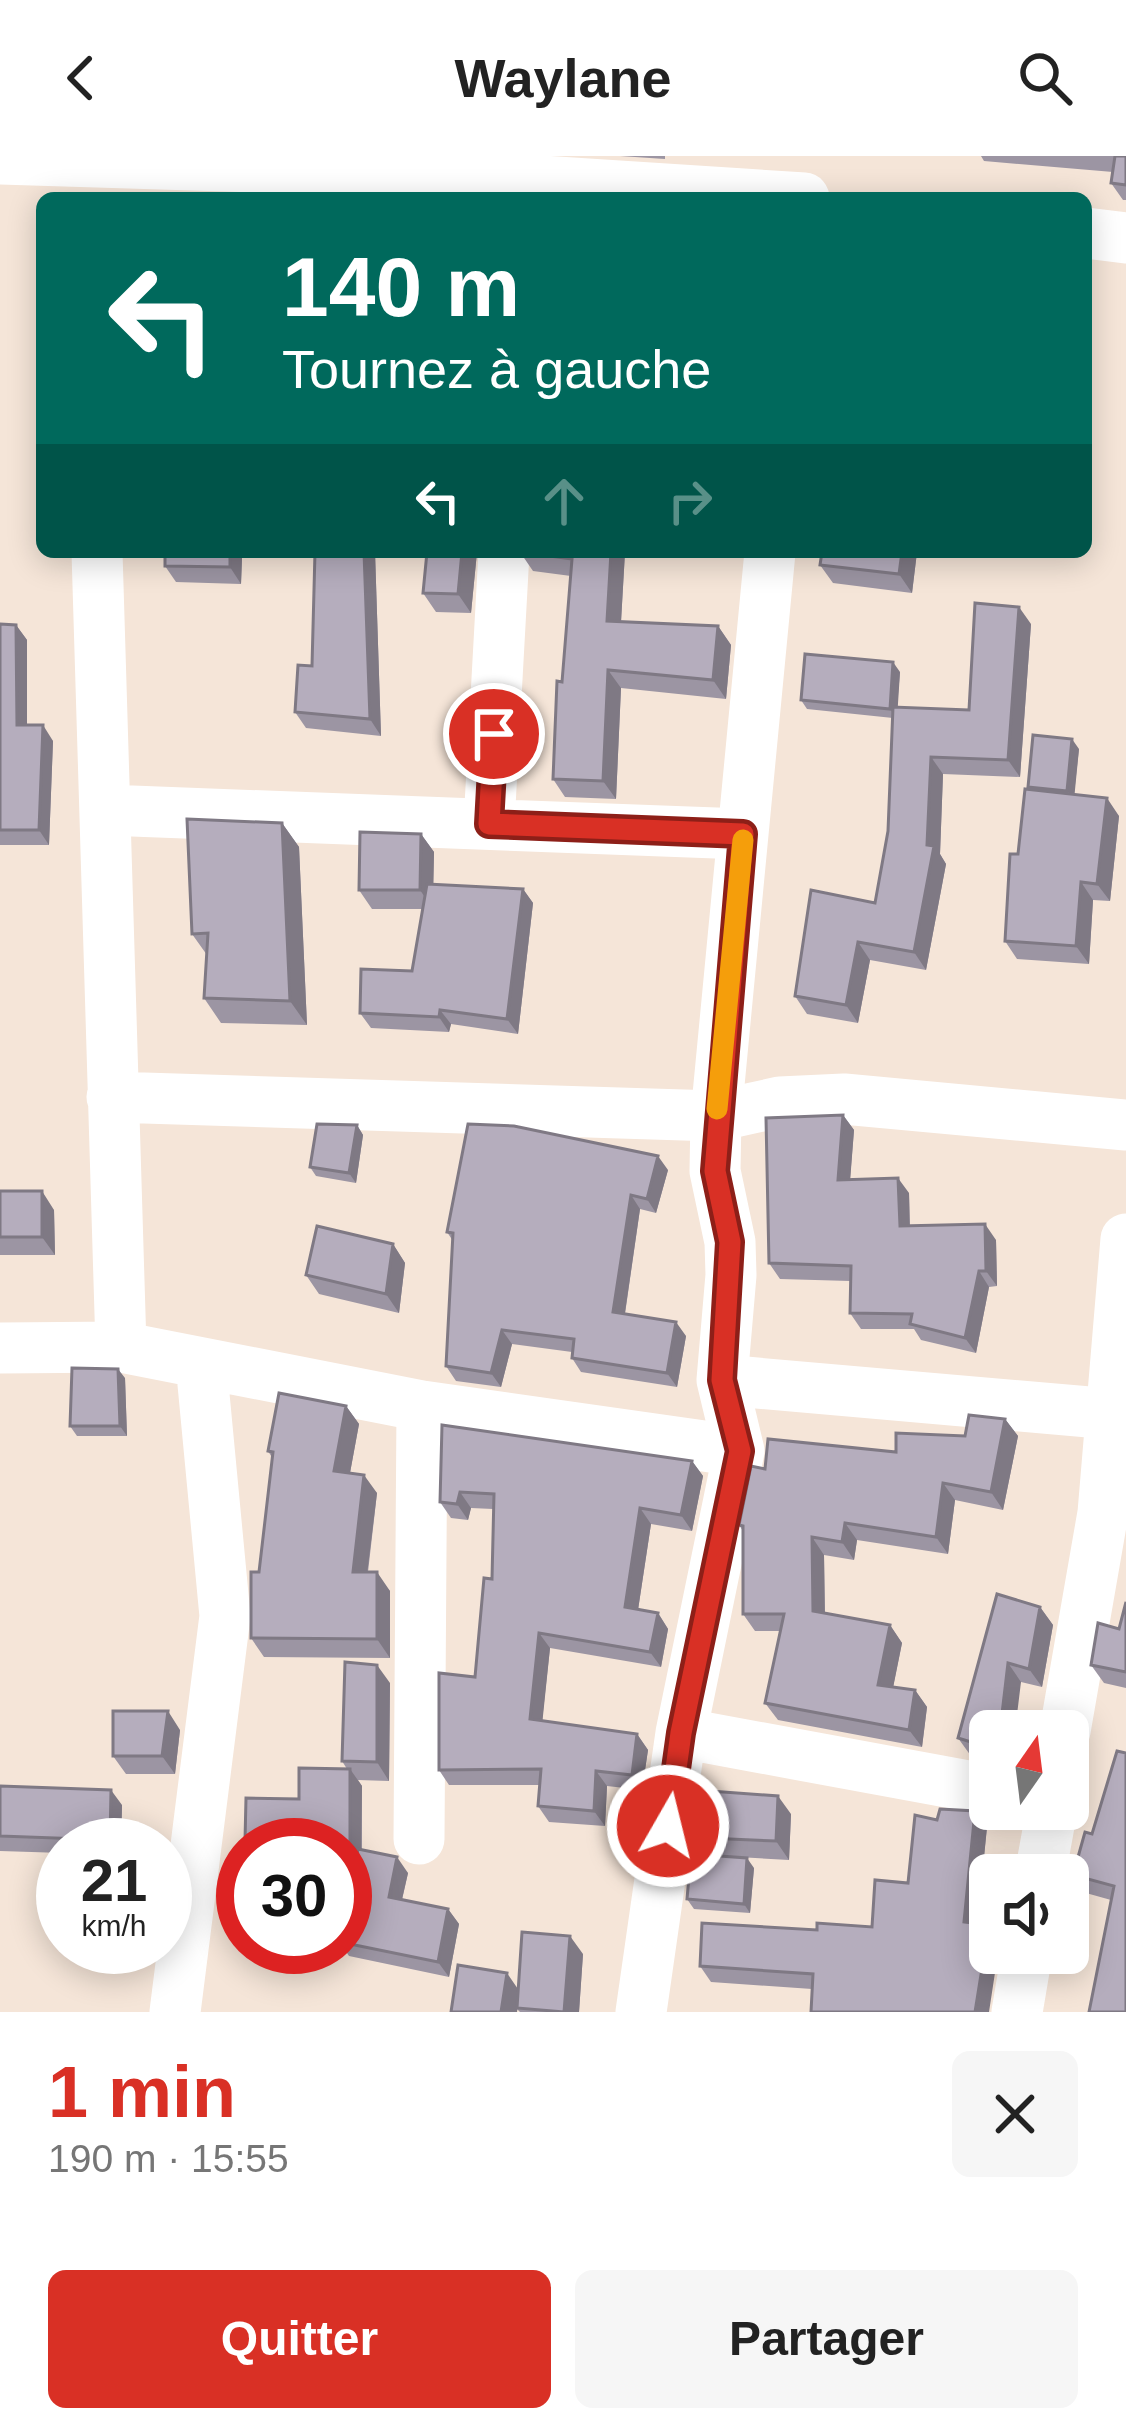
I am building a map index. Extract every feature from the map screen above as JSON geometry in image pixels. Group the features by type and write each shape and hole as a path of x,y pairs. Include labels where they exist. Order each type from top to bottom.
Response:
{"street":[{"path":"799,192 801,156"},
{"path":"0,159 93,172 388,164 726,192"},
{"path":"1092,234 1126,238"},
{"path":"97,558 121,1347"},
{"path":"489,824 504,558"},
{"path":"641,2012 681,1733 740,1451 722,1380 730,1258 715,1171 716,1116 769,558"},
{"path":"106,810 743,834"},
{"path":"112,1097 716,1116 780,1102 844,1099 1126,1125"},
{"path":"1070,1710 1114,1513 1112,1414 1126,1239"},
{"path":"0,1348 121,1347 422,1406 740,1451"},
{"path":"176,2012 225,1616 200,1363"},
{"path":"722,1380 1112,1414"},
{"path":"419,1839 422,1406"},
{"path":"681,1733 969,1786"},
{"path":"1017,2012 1023,1974"}],"building":[{"path":"1115,156 1126,156 1126,185 1111,183"},
{"path":"165,558 230,558 230,567 165,566"},
{"path":"315,558 364,558 370,719 295,712 298,665 312,666"},
{"path":"426,558 461,558 458,594 423,593"},
{"path":"565,558 611,558 607,621 718,626 713,680 608,670 603,781 553,779 557,681 562,682 572,559"},
{"path":"821,558 901,558 899,574 820,565"},
{"path":"975,603 1019,607 1008,760 931,757 927,845 934,846 914,952 858,942 846,1005 795,996 811,890 875,903 888,831 893,707 969,710"},
{"path":"0,624 16,625 17,725 43,725 39,830 0,830"},
{"path":"805,654 893,662 890,709 801,700"},
{"path":"1033,735 1072,739 1067,791 1028,787"},
{"path":"1025,789 1107,798 1097,884 1081,882 1076,946 1005,941 1010,854 1018,854"},
{"path":"187,819 282,823 290,1001 204,998 208,933 192,934"},
{"path":"360,832 421,834 420,890 359,890"},
{"path":"427,884 523,889 507,1019 440,1010 439,1017 360,1013 361,969 412,971"},
{"path":"843,1115 838,1180 898,1178 900,1226 985,1224 986,1271 979,1271 965,1338 910,1324 912,1314 850,1313 851,1266 769,1263 766,1118"},
{"path":"317,1124 357,1125 349,1173 310,1167"},
{"path":"468,1124 514,1126 658,1156 647,1199 631,1195 613,1312 676,1322 667,1373 572,1358 574,1339 502,1330 491,1373 446,1366 453,1233 447,1232"},
{"path":"0,1191 42,1191 42,1237 0,1237"},
{"path":"317,1226 393,1244 386,1294 306,1275"},
{"path":"72,1368 118,1369 120,1426 70,1426"},
{"path":"279,1393 346,1406 334,1471 364,1475 353,1572 377,1572 377,1639 251,1638 251,1572 259,1572 273,1452 268,1451"},
{"path":"969,1415 1005,1419 991,1492 943,1483 936,1537 845,1523 842,1542 812,1537 813,1611 890,1625 878,1685 915,1690 909,1730 765,1703 784,1614 743,1614 743,1526 739,1525 751,1466 765,1469 768,1439 896,1452 896,1433 965,1436"},
{"path":"442,1425 692,1461 681,1515 640,1508 625,1607 658,1613 650,1652 539,1633 530,1719 637,1734 632,1775 596,1771 594,1811 538,1806 541,1769 439,1770 439,1673 475,1677 484,1578 492,1579 494,1494 460,1492 457,1504 440,1502"},
{"path":"997,1594 1040,1607 1029,1669 1008,1663 1002,1710 969,1710 969,1741 958,1738"},
{"path":"1126,1602 1126,1672 1091,1665 1098,1623 1119,1629"},
{"path":"345,1662 377,1665 377,1762 342,1761"},
{"path":"113,1711 168,1711 162,1756 113,1756"},
{"path":"1117,1751 1126,1753 1126,2012 1089,2012 1114,1886 1089,1879 1089,1854 1079,1854 1085,1832 1092,1834"},
{"path":"299,1768 350,1769 350,1818 246,1818 246,1798 299,1799"},
{"path":"0,1786 111,1790 110,1818 36,1818 36,1837 0,1836"},
{"path":"710,1791 778,1796 776,1841 707,1838"},
{"path":"940,1809 969,1811 969,1830 973,1830 964,1922 969,1923 969,1974 981,1974 975,2012 811,2012 813,1974 700,1966 702,1923 817,1930 817,1923 872,1927 875,1880 908,1883 915,1815 937,1820"},
{"path":"372,1852 397,1857 389,1897 448,1909 438,1962 372,1949"},
{"path":"691,1854 747,1858 744,1904 687,1899"},
{"path":"522,1932 570,1936 564,2012 517,2008"},
{"path":"458,1965 507,1973 501,2012 451,2012"}],"slow traffic":[{"path":"717,1109 743,840"}],"route":[{"path":"494,734 489,824 743,834 715,1171 730,1242 722,1380 740,1451 681,1733 668,1826"}]}
